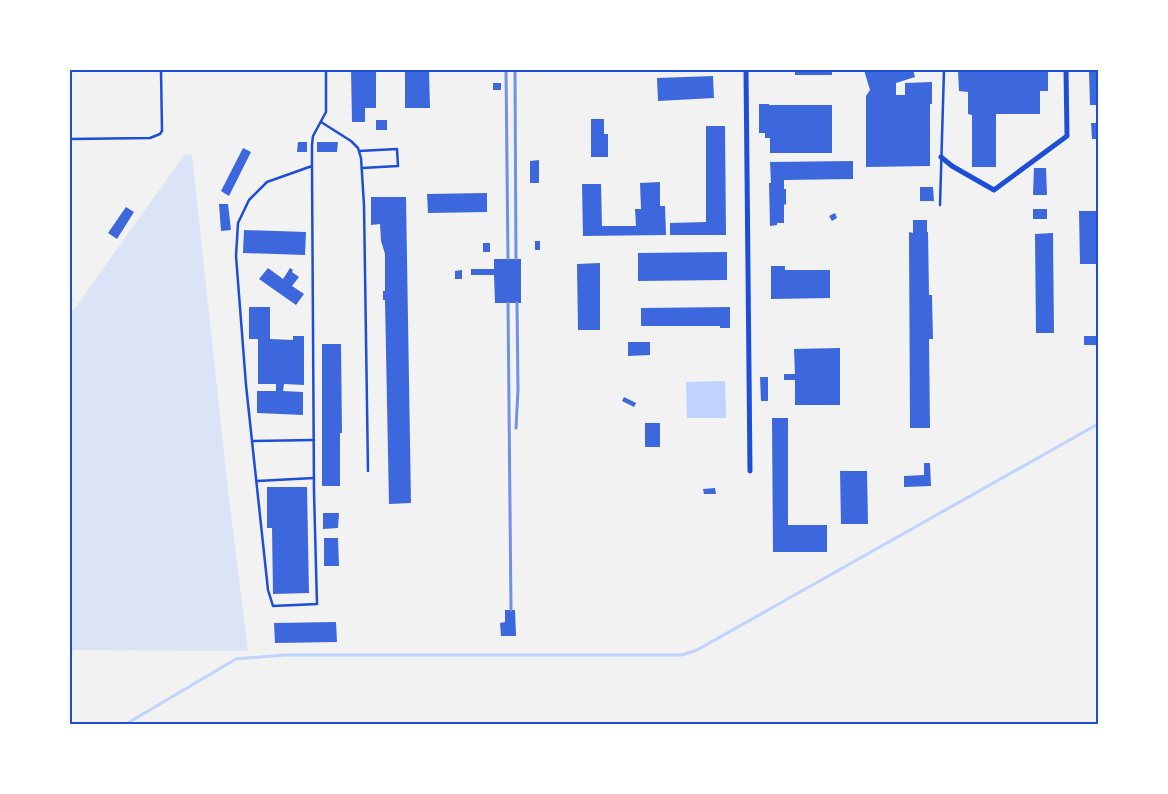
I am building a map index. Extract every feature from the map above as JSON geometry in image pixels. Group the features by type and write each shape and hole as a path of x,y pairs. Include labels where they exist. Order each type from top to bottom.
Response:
{"street":[{"path":"746,70 750,471"},
{"path":"941,157 952,166 994,190 1066,136 1066,70"}],"lane":[{"path":"70,139 150,138 160,134 162,131 161,70"},
{"path":"312,166 267,182 249,200 238,223 236,256 246,385 268,590 273,606 317,604 314,478 312,145 313,136 326,112 326,70"},
{"path":"940,205 944,70"},
{"path":"321,122 351,141 358,148 361,158 364,205 368,471"},
{"path":"359,151 397,148 398,166 362,168"},
{"path":"252,441 314,440"},
{"path":"257,481 314,478"}],"shaded area":[{"path":"185,154 192,155 228,490 248,651 70,650 70,315"}],"water":[{"path":"725,381 726,418 687,418 686,382"}],"building":[{"path":"351,70 376,70 376,108 365,108 365,122 352,122"},
{"path":"405,70 429,70 430,108 405,108"},
{"path":"795,70 832,70 832,75 795,75"},
{"path":"864,70 913,70 915,77 896,83 896,95 905,95 905,83 932,82 930,166 866,167 866,96 870,90"},
{"path":"958,70 1048,70 1048,91 1040,91 1040,114 996,114 996,167 972,167 972,115 968,114 968,92 959,91"},
{"path":"1098,71 1098,105 1090,105 1089,72"},
{"path":"713,76 714,98 658,101 657,78"},
{"path":"493,83 501,83 501,90 493,90"},
{"path":"759,104 832,105 832,153 770,153 770,138 765,138 765,133 759,133"},
{"path":"591,119 604,119 604,134 608,134 608,157 591,157"},
{"path":"376,120 387,120 387,130 376,130"},
{"path":"1091,123 1098,123 1098,139 1092,139"},
{"path":"706,126 725,126 726,235 670,235 670,223 706,222"},
{"path":"298,142 307,142 307,152 297,152"},
{"path":"317,142 338,142 337,152 317,152"},
{"path":"243,148 251,152 229,196 221,191"},
{"path":"539,160 539,183 530,183 530,161"},
{"path":"853,161 853,179 784,180 786,205 784,204 784,223 770,226 770,162"},
{"path":"1034,168 1046,168 1047,195 1033,195"},
{"path":"660,182 660,206 665,206 666,235 583,236 582,184 601,184 602,226 636,226 635,209 641,209 640,183"},
{"path":"920,187 933,187 934,201 920,201"},
{"path":"487,193 487,212 428,213 427,194"},
{"path":"371,197 406,197 411,503 389,504 385,300 383,300 383,291 385,291 385,254 381,241 380,224 371,225"},
{"path":"219,204 228,204 231,230 221,231"},
{"path":"126,207 134,212 117,239 108,233"},
{"path":"1033,209 1047,209 1047,219 1033,219"},
{"path":"1079,211 1098,211 1098,264 1080,264"},
{"path":"835,213 837,218 832,221 829,216"},
{"path":"913,220 927,220 928,232 929,295 932,295 933,339 929,339 930,428 910,428 909,232 913,233"},
{"path":"244,230 306,232 305,255 243,253"},
{"path":"1053,233 1054,333 1036,333 1035,234"},
{"path":"535,241 540,241 540,250 535,250"},
{"path":"483,243 490,243 490,252 483,252"},
{"path":"727,252 727,280 638,281 638,253"},
{"path":"494,259 521,259 521,303 495,303 494,275 471,275 471,269 494,269"},
{"path":"600,263 600,330 578,330 577,264"},
{"path":"771,266 785,266 785,270 830,270 830,298 771,299"},
{"path":"268,268 283,279 290,268 299,277 292,286 304,294 296,305 259,279"},
{"path":"462,270 462,279 455,279 455,271"},
{"path":"249,307 270,307 270,339 293,340 293,336 304,336 304,385 284,384 283,391 303,392 303,415 257,413 257,391 276,391 276,384 258,384 258,339 249,339"},
{"path":"730,307 730,328 720,328 720,326 641,326 641,308"},
{"path":"1084,336 1098,336 1098,345 1084,345"},
{"path":"628,342 650,342 650,355 628,356"},
{"path":"322,344 341,344 342,433 340,433 340,486 322,486"},
{"path":"840,348 840,405 795,405 795,380 784,380 784,374 795,374 794,349"},
{"path":"760,377 768,377 768,401 761,401"},
{"path":"624,397 636,403 634,407 622,401"},
{"path":"772,418 788,418 788,525 827,525 827,552 773,552"},
{"path":"645,423 660,423 660,447 645,447"},
{"path":"924,463 930,463 931,486 904,487 904,476 924,475"},
{"path":"840,471 867,471 868,524 841,524"},
{"path":"267,487 307,487 309,593 273,594 272,528 267,528"},
{"path":"715,488 716,494 704,494 703,489"},
{"path":"323,513 339,513 338,528 323,529"},
{"path":"324,538 338,538 339,566 324,566"},
{"path":"505,610 515,610 516,636 501,636 500,623 505,622"},
{"path":"336,622 337,642 275,643 274,623"}],"waterway":[{"path":"126,724 236,659 285,655 682,655 697,650 1098,424"}],"railway":[{"path":"506,70 508,259"},
{"path":"515,70 516,259"},
{"path":"508,303 511,610"},
{"path":"516,428 518,390 517,303"}]}
